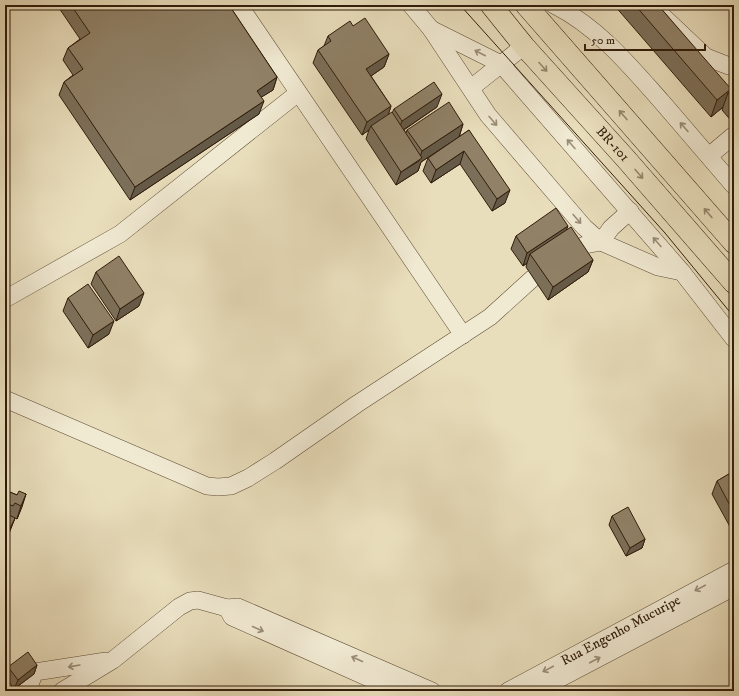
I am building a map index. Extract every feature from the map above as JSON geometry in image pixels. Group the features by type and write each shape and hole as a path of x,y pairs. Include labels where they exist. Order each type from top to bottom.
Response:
{"main road":[{"name":"BR-101","path":"491,5 524,46 626,159 734,283"},
{"name":"BR-101","path":"526,5 734,243"}],"street":[{"path":"239,5 463,335"},
{"path":"411,5 431,29 488,115 584,227 601,242 658,267 682,272"},
{"path":"554,5 583,22 605,40 644,81 734,186"},
{"path":"651,5 706,57 729,66 734,66"},
{"path":"431,29 501,64 682,272 734,339"},
{"path":"471,88 524,46"},
{"path":"5,299 120,234 298,93"},
{"path":"709,156 734,135"},
{"path":"573,250 585,245 601,242 611,228 630,211"},
{"path":"5,398 207,486 231,486 248,478 275,461 490,317 533,278"},
{"name":"Rua Engenho Mucuripe","path":"508,691 734,570"},
{"name":"Rua Engenho Mucuripe","path":"536,691 734,587"},
{"path":"62,691 113,660 179,607 190,601 198,600 227,608 238,607 384,678 432,691"},
{"path":"27,691 35,672 113,660"},
{"path":"384,678 398,691"}],"building":[{"path":"71,5 229,5 277,77 257,91 264,101 135,187 64,82 83,69 68,48 90,33"},
{"path":"635,5 658,5 731,89 717,100"},
{"path":"365,18 389,54 366,69 391,106 367,122 318,50 331,41 328,36 350,21 353,26"},
{"path":"434,82 442,94 402,121 394,109"},
{"path":"734,88 734,100 728,93"},
{"path":"449,102 463,124 422,151 407,130"},
{"path":"392,112 422,158 401,172 371,126"},
{"path":"469,130 510,190 497,199 464,151 436,170 428,158"},
{"path":"556,208 568,226 527,253 516,236"},
{"path":"571,227 593,260 553,287 530,254"},
{"path":"119,256 144,293 120,309 96,272"},
{"path":"88,284 114,321 93,335 68,298"},
{"path":"734,471 734,513 717,481"},
{"path":"5,490 17,495 19,491 26,494 21,506 15,503 13,506 8,504 5,509"},
{"path":"628,507 645,539 630,548 612,516"},
{"path":"5,509 10,511 9,515 15,518 5,539"},
{"path":"28,652 37,665 18,680 8,667"}],"tram line":[{"path":"460,5 665,233 734,317"}]}
